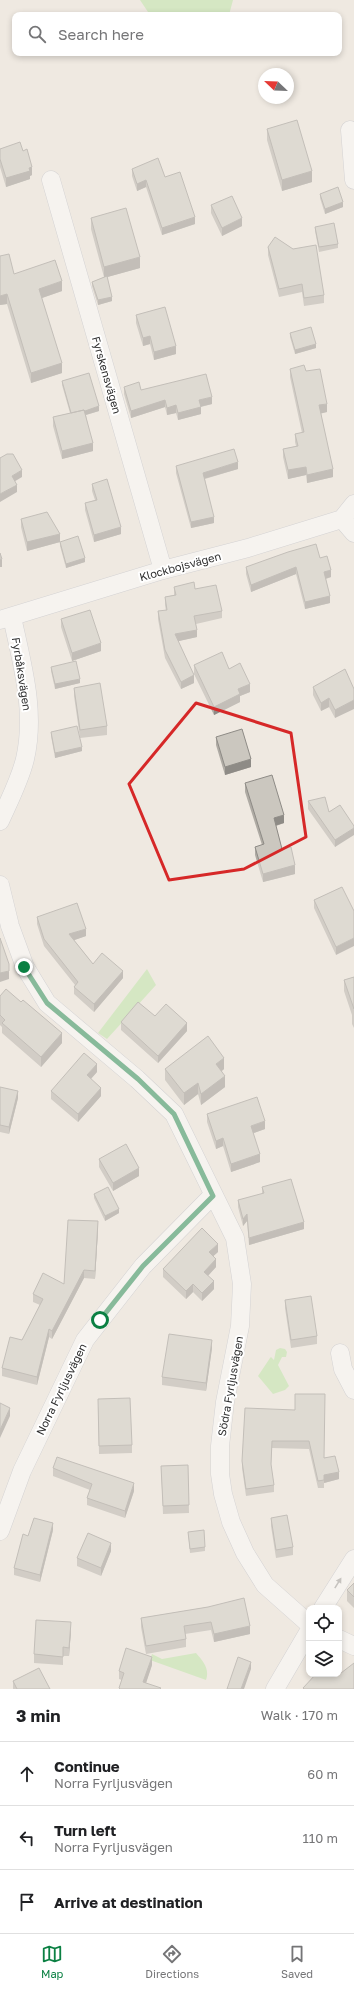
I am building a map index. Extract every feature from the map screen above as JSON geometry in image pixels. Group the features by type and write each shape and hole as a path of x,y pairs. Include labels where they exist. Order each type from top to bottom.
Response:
{"street":[{"path":"350,130 354,180"},
{"name":"Fyrskensvägen","path":"51,180 163,570"},
{"path":"354,504 342,519 354,533"},
{"name":"Klockbojsvägen","path":"6,619 163,570 248,548 342,519"},
{"name":"Fyrbåksvägen","path":"0,821 25,759 29,713 27,689 6,619"},
{"path":"0,885 10,926 24,967 47,1003 138,1079 174,1114 213,1196"},
{"name":"Norra Fyrljusvägen","path":"0,1531 22,1471 85,1340 143,1266 213,1196"},
{"name":"Södra Fyrljusvägen","path":"213,1196 235,1238 242,1284 240,1326 225,1402 220,1446 220,1474 223,1494 231,1522 245,1553 265,1585 306,1621"},
{"path":"340,1353 343,1370 354,1390"},
{"path":"325,1605 354,1559"},
{"path":"275,1689 306,1636"},
{"path":"342,1640 354,1646"}],"highlighted area":[{"path":"196,703 291,733 306,837 244,869 169,880 129,784"}],"green space":[{"path":"140,0 233,0 230,12 148,12"},
{"path":"147,969 156,985 107,1039 98,1033"},
{"path":"280,1348 285,1349 287,1352 286,1357 282,1357 278,1365 289,1386 285,1390 273,1394 258,1376 270,1358 271,1357 274,1360 276,1350"},
{"path":"196,1653 206,1669 206,1680 150,1660 152,1654 162,1659"}],"building":[{"path":"297,120 312,171 282,180 267,129"},
{"path":"20,142 23,151 27,149 32,167 29,168 30,171 6,178 0,159 0,149"},
{"path":"158,158 165,177 180,172 195,217 162,228 146,180 137,184 132,169"},
{"path":"338,187 343,202 325,209 320,194"},
{"path":"232,196 242,218 222,228 211,205"},
{"path":"126,208 140,257 104,267 91,218"},
{"path":"334,223 338,244 319,247 315,227"},
{"path":"275,237 293,249 316,245 324,295 304,298 302,284 279,289 268,247"},
{"path":"9,254 14,274 55,260 62,281 39,289 62,363 31,373 7,294 0,296 0,256"},
{"path":"107,276 112,297 98,300 92,282"},
{"path":"165,307 176,346 154,352 150,336 143,338 136,315"},
{"path":"311,327 316,344 295,350 290,333"},
{"path":"304,365 306,371 320,369 327,404 319,405 333,469 307,475 306,467 288,470 283,449 298,446 295,434 304,432 290,369"},
{"path":"89,373 99,406 85,411 71,413 62,381"},
{"path":"206,374 212,397 199,400 201,407 178,413 176,405 167,408 165,400 131,411 124,387 139,382 141,390"},
{"path":"84,410 93,443 62,451 53,417"},
{"path":"234,449 238,462 203,473 214,517 191,522 176,466"},
{"path":"7,454 13,454 22,470 12,476 17,485 0,494 0,458"},
{"path":"107,479 121,527 94,535 85,503 97,500 92,484"},
{"path":"47,512 60,534 27,542 21,519"},
{"path":"78,536 85,558 66,564 60,542"},
{"path":"316,544 320,558 327,556 331,570 324,572 330,596 305,602 296,567 251,585 246,567"},
{"path":"194,582 195,589 216,585 222,611 194,616 197,630 175,634 194,675 181,682 165,650 158,611 167,610 165,597 176,595 174,587"},
{"path":"90,610 101,643 72,653 61,619"},
{"path":"222,652 229,669 240,663 250,684 238,689 240,694 214,707 194,665"},
{"path":"76,661 80,679 55,684 51,667"},
{"path":"345,669 354,689 354,700 335,710 329,698 321,703 313,687"},
{"path":"100,683 107,726 80,730 74,688"},
{"path":"77,726 82,747 55,753 51,732"},
{"path":"242,729 251,759 225,767 216,737"},
{"path":"272,775 284,815 274,818 282,849 291,847 295,865 263,874 255,847 264,844 245,783"},
{"path":"325,797 329,812 340,805 354,826 354,828 335,840 308,801"},
{"path":"342,887 354,911 354,938 336,947 314,900"},
{"path":"77,903 86,929 69,934 93,964 102,953 123,971 94,1004 74,987 78,982 44,939 37,917"},
{"path":"0,938 9,964 9,971 0,973"},
{"path":"354,977 354,1009 344,980"},
{"path":"6,989 21,1002 23,1000 62,1033 41,1057 2,1023 5,1020 0,1015 0,996"},
{"path":"138,1002 155,1016 166,1004 187,1023 158,1056 121,1022"},
{"path":"208,1036 224,1058 216,1064 225,1076 201,1094 198,1083 184,1093 165,1069"},
{"path":"84,1053 97,1064 87,1075 101,1088 78,1114 51,1091"},
{"path":"0,1087 18,1091 9,1127 0,1125"},
{"path":"257,1097 265,1121 251,1126 260,1154 231,1164 223,1138 216,1141 207,1114"},
{"path":"126,1144 139,1168 113,1183 99,1159"},
{"path":"291,1179 304,1222 249,1238 247,1214 243,1219 238,1200 264,1193 262,1187"},
{"path":"108,1187 119,1209 105,1216 94,1194"},
{"path":"68,1220 98,1221 95,1271 84,1270 52,1331 49,1329 37,1377 2,1368 10,1337 22,1340 43,1299 33,1294 43,1273 64,1284"},
{"path":"202,1228 218,1244 209,1252 216,1259 204,1272 214,1281 202,1293 193,1284 186,1291 163,1269"},
{"path":"311,1296 317,1336 291,1340 285,1300"},
{"path":"169,1334 212,1340 206,1383 162,1377"},
{"path":"295,1394 325,1394 324,1458 335,1456 339,1472 324,1475 324,1480 318,1481 309,1441 272,1441 271,1464 274,1485 246,1489 242,1461 245,1408 295,1410"},
{"path":"130,1398 132,1445 99,1446 98,1399"},
{"path":"0,1403 10,1408 0,1430"},
{"path":"57,1457 134,1483 125,1511 87,1498 92,1484 53,1468"},
{"path":"188,1465 189,1505 163,1506 161,1466"},
{"path":"287,1515 293,1547 276,1550 271,1518"},
{"path":"34,1518 53,1523 40,1575 14,1568 23,1534 28,1536"},
{"path":"204,1530 205,1547 190,1549 188,1532"},
{"path":"88,1533 111,1543 101,1568 77,1558"},
{"path":"354,1583 354,1597 347,1590"},
{"path":"244,1598 250,1626 214,1634 211,1622 184,1626 186,1639 146,1646 141,1618 208,1607"},
{"path":"36,1620 71,1622 69,1648 63,1647 63,1657 34,1654"},
{"path":"126,1648 152,1657 143,1682 161,1688 160,1689 119,1688 124,1673 119,1671"},
{"path":"238,1657 251,1662 241,1689 227,1689"},
{"path":"354,1663 354,1689 303,1688 313,1677 342,1677 342,1672"},
{"path":"39,1668 50,1689 17,1689 13,1681"}],"route":[{"path":"24,967 47,1003 138,1079 174,1114 213,1196 143,1266 100,1320"}]}
